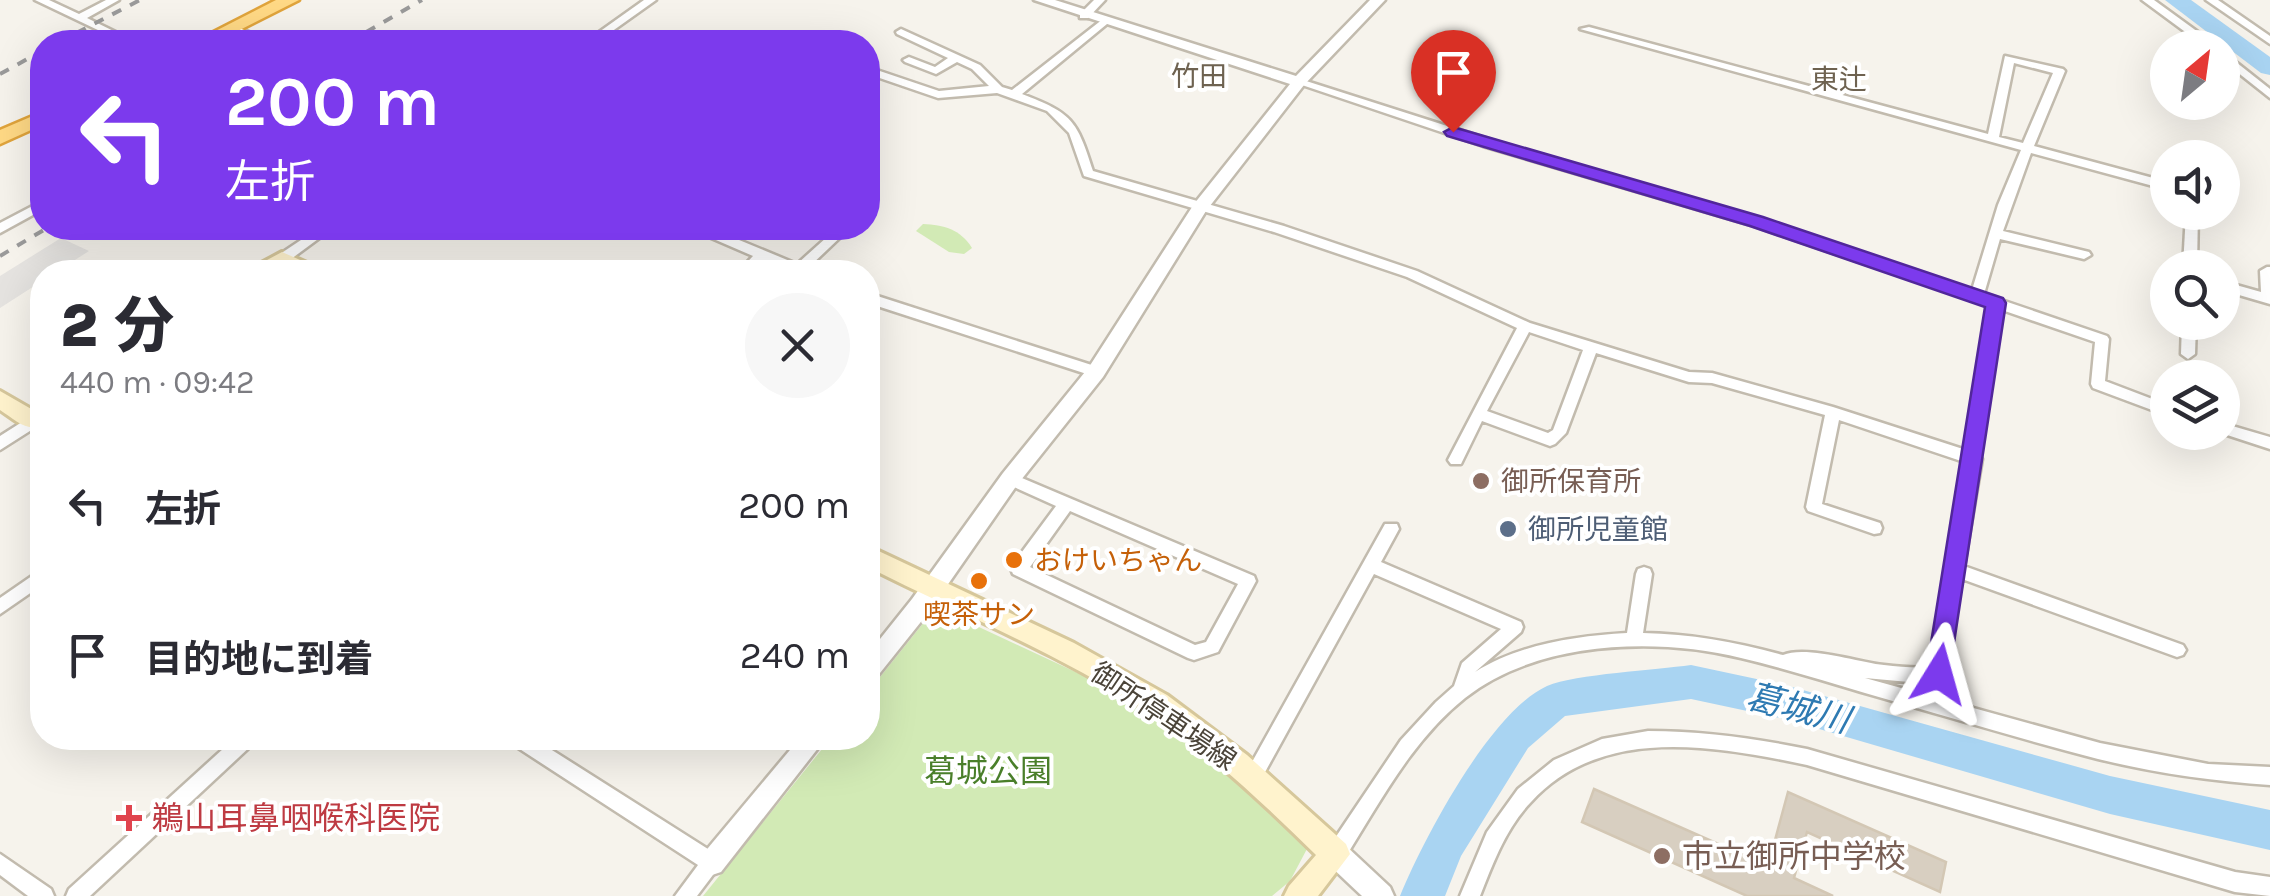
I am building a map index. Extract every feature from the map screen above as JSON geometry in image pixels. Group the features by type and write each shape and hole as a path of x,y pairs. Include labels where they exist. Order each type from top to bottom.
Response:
{"highway":[{"path":"228,30 290,0"},
{"path":"0,138 30,124"}],"main road":[{"path":"0,399 30,416"},
{"name":"御所停車場線","path":"880,562 1130,686 1253,777 1347,864"},
{"path":"1299,896 1347,864"}],"street":[{"path":"40,0 107,30"},
{"path":"81,17 114,0"},
{"path":"607,30 651,0"},
{"path":"1041,0 1486,143 1756,222 2102,339 2098,384 2150,404"},
{"path":"1084,16 1100,0"},
{"path":"880,656 1010,479 1096,372 1200,208 1299,82 1378,0"},
{"path":"2147,0 2189,30"},
{"path":"2211,0 2270,41"},
{"path":"1015,94 1103,22"},
{"path":"232,28 237,30"},
{"path":"1584,29 2150,181"},
{"path":"901,32 976,67 998,90"},
{"path":"910,60 936,71 958,57"},
{"path":"1977,296 1995,233 2059,71 2009,58 1993,137"},
{"path":"2240,69 2270,95"},
{"path":"880,74 938,95 998,90 1015,94 1050,109 1067,122 1075,132 1088,173 1280,229 1412,274 1525,326 1689,377 1712,378 1833,412 1974,459"},
{"path":"0,229 30,212"},
{"path":"1995,233 2084,254"},
{"path":"282,259 310,240"},
{"path":"726,240 772,260"},
{"path":"812,260 831,240"},
{"path":"757,260 761,256"},
{"path":"2240,290 2269,299 2267,271"},
{"path":"880,302 1096,372"},
{"path":"1381,896 1347,864 1404,753 1462,690 1497,670 1569,646 1685,639 1775,658 1815,660 1911,678 1939,674 1996,303"},
{"path":"1456,460 1525,326"},
{"path":"2188,340 2188,354"},
{"path":"1478,414 1550,440 1559,433 1591,347"},
{"path":"1833,412 1814,507 1874,528"},
{"path":"0,444 30,428"},
{"path":"2240,434 2270,443"},
{"path":"1010,479 1248,581 1212,647 1194,654 1019,569 1066,504"},
{"path":"1253,777 1390,529"},
{"path":"1371,565 1515,627 1468,668 1462,690"},
{"path":"1956,570 2177,650"},
{"path":"1634,640 1644,574"},
{"path":"3,599 30,583"},
{"path":"1775,658 1811,672 2100,750 2208,772 2270,776"},
{"path":"1470,896 1491,846 1510,816 1552,769 1625,739 1679,735 1746,742 1807,757 2235,882 2270,887"},
{"path":"76,896 234,750"},
{"path":"537,750 712,863"},
{"path":"685,896 804,750"},
{"path":"0,862 44,896"}],"green space":[{"path":"923,224 951,229 972,248 964,254 949,252 916,231"},
{"name":"葛城公園","path":"936,607 1123,694 1265,802 1308,847 1290,881 1272,896 703,896 821,750 880,750 880,677"}],"shaded area":[{"path":"58,240 89,251 75,260 30,260 30,289 0,308 0,276"}],"building":[{"name":"市立御所中学校","path":"1594,789 1768,866 1788,792 1946,862 1940,892 1807,832 1794,878 1833,896 1747,896 1582,822"}],"waterway":[{"name":"葛城川","path":"2176,0 2270,68"},
{"name":"葛城川","path":"1421,896 1427,890 1444,845 1514,736 1556,700 1691,682 1785,702 2110,795 2270,830"}],"railway":[{"path":"82,30 140,0"},
{"path":"370,30 422,0"},
{"path":"0,74 30,58"},
{"path":"0,256 30,238"}],"place":[{"name":"御所保育所","path":"1481,481"},
{"name":"御所児童館","path":"1508,529"},
{"name":"おけいちゃん","path":"1014,560"},
{"name":"喫茶サン","path":"979,581"},
{"name":"鵜山耳鼻咽喉科医院","path":"129,818"},
{"name":"市立御所中学校","path":"1662,856"}],"district":[{"name":"竹田","path":"1199,76"},
{"name":"東辻","path":"1839,79"}],"route":[{"path":"1453,132 1756,222 1996,303 1939,674"}]}
